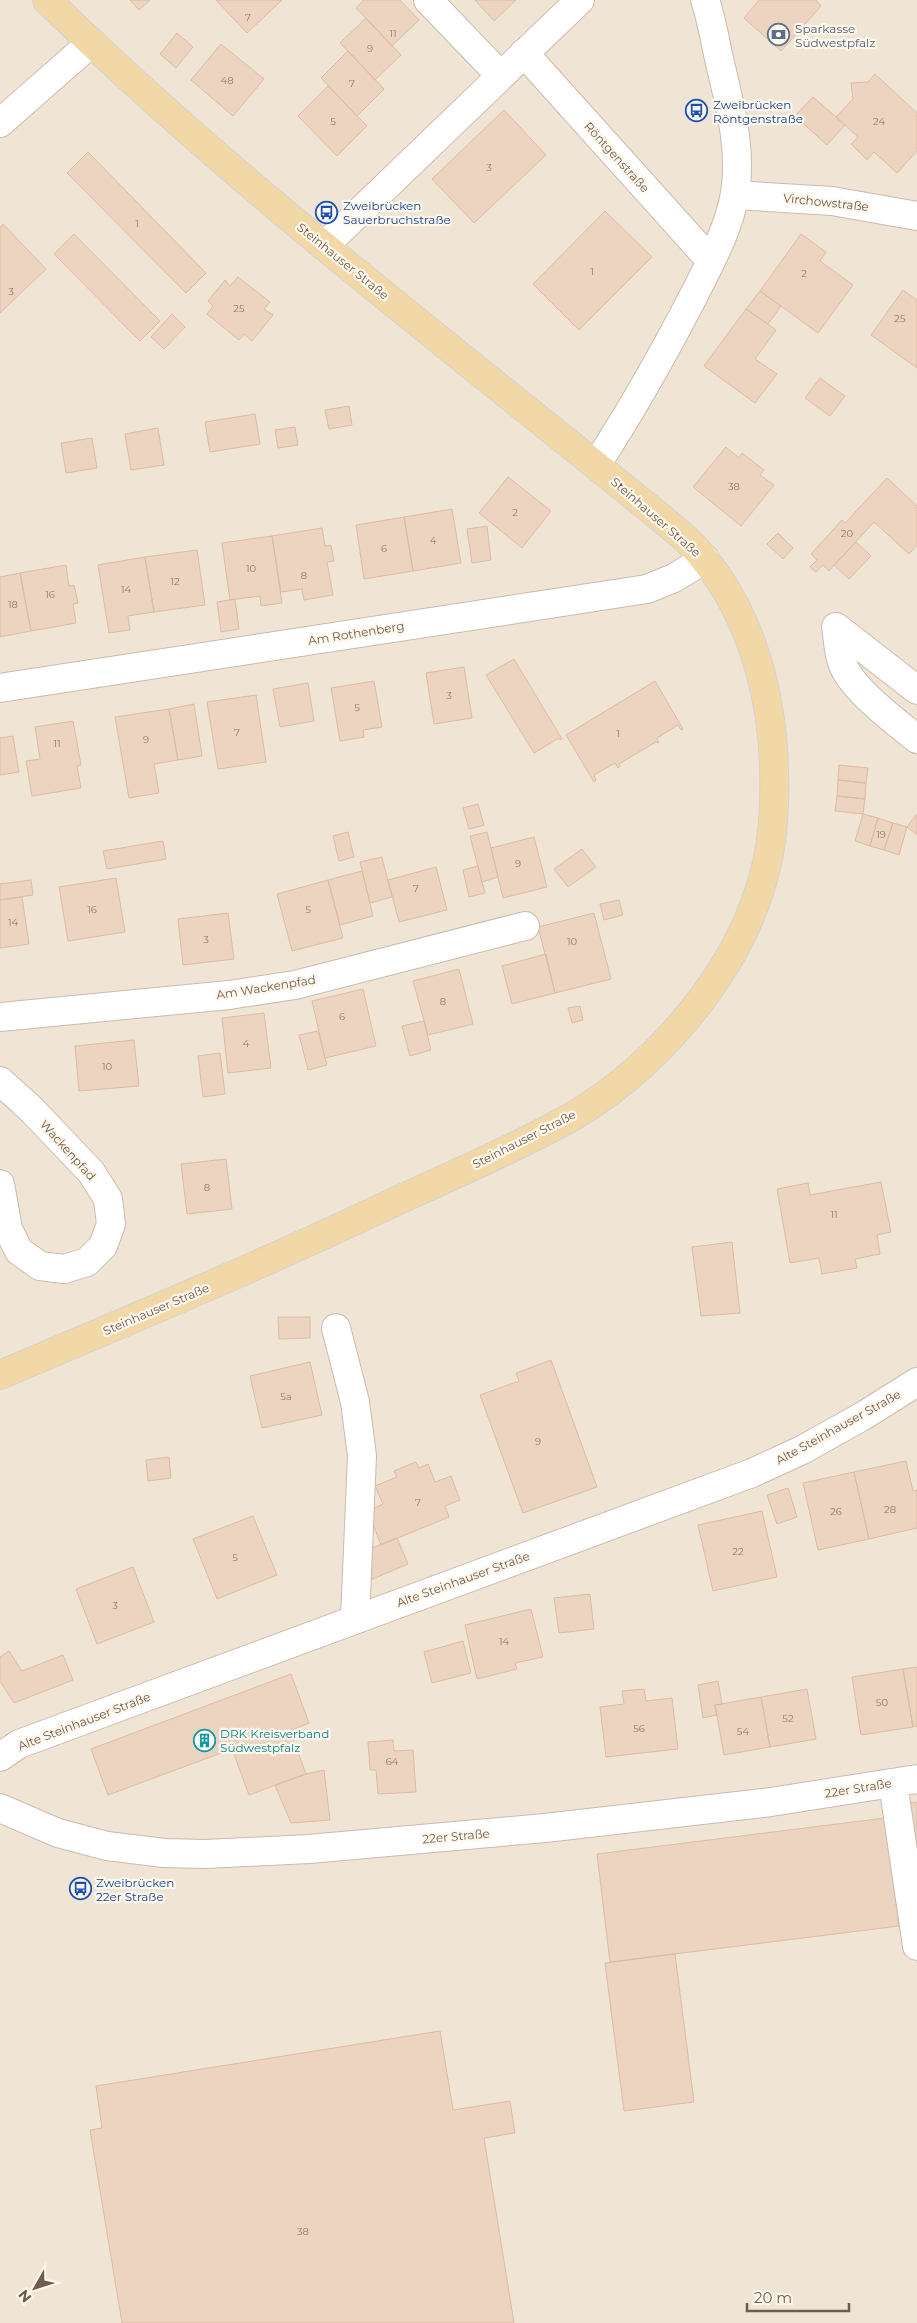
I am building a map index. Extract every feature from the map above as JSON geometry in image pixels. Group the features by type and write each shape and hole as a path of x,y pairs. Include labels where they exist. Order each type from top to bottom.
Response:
{"main road":[{"name":"Steinhauser Straße","path":"0,1375 262,1264 558,1125 605,1095 648,1060 682,1023 711,984 738,942 756,899 767,861 775,807 774,750 768,702 756,658 736,608 705,559 682,536 324,246 204,146 90,43 47,0"}],"street":[{"path":"428,0 500,75"},
{"path":"324,246 580,0"},
{"path":"596,466 628,416 662,356 711,261 726,225 735,195 737,169 734,124 705,0"},
{"path":"0,123 90,43"},
{"name":"Röntgenstraße","path":"524,53 711,261"},
{"name":"Virchowstraße","path":"735,195 832,201 917,216"},
{"name":"Am Rothenberg","path":"0,688 648,589 674,578 705,559"},
{"path":"917,690 836,627 842,663 853,681 881,709 917,739"},
{"name":"Am Wackenpfad","path":"0,1017 229,994 295,985 525,926"},
{"name":"Wackenpfad","path":"0,1081 31,1108 91,1172 108,1199 111,1224 103,1246 87,1262 64,1269 40,1266 19,1251 8,1229 0,1184"},
{"path":"336,1328 355,1402 362,1456 355,1619"},
{"name":"Alte Steinhauser Straße","path":"0,1757 19,1744 752,1474 802,1450 863,1416 917,1382"},
{"path":"905,1781 917,1946"},
{"name":"22er Straße","path":"0,1808 58,1833 107,1846 164,1853 205,1854 309,1849 545,1828 771,1802 905,1781"}],"shaded area":[{"path":"0,0 917,0 917,2323 0,2323"}],"building":[{"path":"130,0 150,0 139,10"},
{"path":"216,0 282,0 247,33"},
{"path":"364,0 400,0 419,20 392,46 356,8"},
{"path":"475,0 516,0 494,21"},
{"name":"Sparkasse Südwestpfalz","path":"759,0 816,0 821,6 781,51 744,18"},
{"path":"366,18 401,55 375,80 340,43"},
{"path":"177,33 193,47 176,68 160,54"},
{"path":"221,44 264,79 233,116 191,80"},
{"path":"348,51 384,89 357,116 321,78"},
{"path":"875,74 917,113 917,151 897,173 874,152 867,160 851,144 858,137 836,117 853,99 851,83 868,82"},
{"path":"328,86 367,126 337,156 298,116"},
{"path":"813,97 845,125 827,145 795,116"},
{"path":"504,110 546,155 474,223 432,179"},
{"path":"88,152 206,273 186,293 67,173"},
{"path":"605,211 652,257 579,330 533,284"},
{"path":"3,224 46,269 0,313 0,228"},
{"path":"74,234 160,321 140,341 54,254"},
{"path":"801,234 826,252 820,261 853,285 818,333 760,291"},
{"path":"238,277 270,302 264,309 273,315 252,341 244,334 239,340 207,314 213,306 208,301 225,280 230,286"},
{"path":"903,290 917,300 917,368 871,335"},
{"path":"760,291 781,306 768,324 746,309"},
{"path":"746,309 776,330 755,359 777,374 755,403 704,366"},
{"path":"172,314 185,327 164,349 151,337"},
{"path":"820,378 845,396 830,416 805,398"},
{"path":"349,406 352,425 329,429 325,410"},
{"path":"255,414 260,444 210,452 205,422"},
{"path":"295,427 298,445 278,448 275,430"},
{"path":"158,428 164,465 131,470 125,434"},
{"path":"92,438 97,468 66,473 61,443"},
{"path":"726,447 739,458 742,453 764,470 760,475 774,485 741,526 693,487"},
{"path":"508,477 551,511 522,548 479,513"},
{"path":"887,478 917,506 917,545 909,554 874,522 829,571 823,565 816,572 810,567 817,560 811,554 842,520 845,523"},
{"path":"452,509 461,563 413,571 404,517"},
{"path":"404,517 413,571 364,579 356,525"},
{"path":"487,526 491,560 472,563 467,529"},
{"path":"322,528 325,546 331,545 334,561 327,562 333,595 304,600 302,589 281,592 272,536"},
{"path":"778,533 793,548 783,559 767,544"},
{"path":"272,536 282,603 261,606 260,596 230,600 222,543"},
{"path":"856,542 871,556 849,579 834,565"},
{"path":"197,550 205,605 154,612 145,557"},
{"path":"145,557 154,612 128,616 130,630 109,633 98,565"},
{"path":"66,565 69,586 74,585 78,603 73,604 76,623 31,631 20,573"},
{"path":"20,573 31,631 0,637 0,577"},
{"path":"235,599 239,629 221,632 217,602"},
{"path":"514,659 562,739 560,740 559,738 534,753 486,675"},
{"path":"464,667 472,718 434,724 426,673"},
{"path":"374,681 382,727 363,730 364,737 340,741 331,688"},
{"path":"655,681 683,729 681,730 678,725 657,738 659,743 656,742 619,764 618,768 615,763 594,775 596,780 594,782 566,735"},
{"path":"308,683 314,721 280,727 273,689"},
{"path":"256,695 266,762 218,769 207,702"},
{"path":"194,704 202,756 178,760 169,709"},
{"path":"169,709 178,760 154,764 159,793 129,798 115,717"},
{"path":"73,721 81,765 77,766 81,788 32,796 26,761 40,759 35,727"},
{"path":"13,736 19,772 0,775 0,738"},
{"path":"839,765 868,768 866,783 838,780"},
{"path":"838,780 866,783 865,799 837,796"},
{"path":"837,796 865,799 863,814 835,811"},
{"path":"478,804 484,825 469,829 463,808"},
{"path":"863,814 878,818 870,846 855,841"},
{"path":"917,815 917,835 907,827"},
{"path":"878,818 893,823 884,850 870,846"},
{"path":"893,823 907,827 899,855 884,850"},
{"path":"348,832 354,857 339,861 333,836"},
{"path":"487,832 498,877 482,882 470,836"},
{"path":"534,837 547,887 503,898 491,848"},
{"path":"163,841 166,859 107,869 103,851"},
{"path":"582,849 596,867 568,887 554,869"},
{"path":"382,857 392,897 370,903 360,862"},
{"path":"478,866 485,893 469,897 463,870"},
{"path":"436,867 447,910 399,922 388,880"},
{"path":"362,871 373,916 340,925 328,880"},
{"path":"116,878 125,932 68,941 59,887"},
{"path":"31,880 33,895 0,900 0,884"},
{"path":"328,880 343,938 292,951 277,894"},
{"path":"22,897 29,944 0,948 0,900"},
{"path":"619,900 623,915 604,920 600,904"},
{"path":"228,913 234,959 183,965 178,919"},
{"path":"594,913 611,979 555,993 538,927"},
{"path":"546,954 555,993 512,1004 502,966"},
{"path":"459,969 473,1024 428,1035 413,981"},
{"path":"363,989 376,1046 325,1058 312,1001"},
{"path":"580,1006 583,1020 572,1023 568,1008"},
{"path":"264,1013 271,1068 228,1073 222,1018"},
{"path":"424,1021 431,1050 410,1056 402,1026"},
{"path":"318,1031 327,1065 308,1070 299,1035"},
{"path":"134,1040 139,1086 79,1091 75,1046"},
{"path":"220,1053 225,1094 203,1097 198,1056"},
{"path":"226,1159 232,1209 187,1214 181,1164"},
{"path":"881,1182 891,1232 877,1235 880,1254 855,1259 857,1268 822,1274 819,1258 790,1263 777,1189 808,1183 810,1195"},
{"path":"732,1242 740,1313 701,1316 692,1247"},
{"path":"278,1317 310,1317 310,1338 279,1339"},
{"path":"551,1360 597,1487 523,1513 480,1395 519,1381 516,1373"},
{"path":"310,1362 322,1415 262,1428 250,1376"},
{"path":"169,1457 171,1478 148,1481 146,1460"},
{"path":"906,1461 913,1491 917,1490 917,1528 869,1539 854,1472"},
{"path":"416,1462 419,1468 428,1464 435,1482 451,1476 460,1500 445,1506 449,1517 381,1545 368,1511 383,1504 375,1486 397,1477 394,1471"},
{"path":"854,1472 869,1539 818,1550 803,1483"},
{"path":"788,1488 797,1517 777,1524 767,1495"},
{"path":"762,1511 777,1577 713,1591 698,1525"},
{"path":"253,1516 277,1575 217,1599 193,1539"},
{"path":"397,1538 408,1564 368,1581 370,1549"},
{"path":"133,1567 154,1622 97,1644 76,1589"},
{"path":"590,1594 594,1629 559,1633 554,1598"},
{"path":"531,1609 543,1657 515,1663 517,1669 477,1679 465,1625"},
{"path":"463,1641 471,1673 432,1683 424,1652"},
{"path":"9,1651 22,1671 63,1655 73,1680 14,1703 0,1681 0,1657"},
{"path":"917,1667 917,1726 913,1727 903,1669"},
{"path":"903,1669 913,1727 861,1735 852,1677"},
{"name":"DRK Kreisverband Südwestpfalz","path":"291,1674 309,1723 290,1731 306,1774 249,1795 232,1749 108,1795 91,1749"},
{"path":"718,1681 722,1704 715,1705 717,1715 703,1718 698,1685"},
{"path":"644,1689 646,1701 672,1698 678,1749 606,1757 600,1707 624,1704 622,1691"},
{"path":"807,1689 816,1739 770,1747 761,1697"},
{"path":"761,1697 770,1747 724,1755 715,1705"},
{"path":"393,1740 394,1751 413,1750 416,1792 378,1794 376,1770 370,1770 368,1742"},
{"path":"324,1770 330,1820 291,1823 275,1785"},
{"path":"917,1802 917,1876 905,1804"},
{"path":"885,1818 899,1926 610,1962 597,1854"},
{"path":"675,1954 694,2102 624,2111 605,1963"},
{"path":"440,2031 453,2110 510,2101 515,2133 484,2138 514,2323 122,2323 90,2130 102,2128 96,2086"}],"place":[{"name":"Sparkasse Südwestpfalz","path":"779,35"},
{"name":"Zweibrücken Röntgenstraße","path":"697,111"},
{"name":"Zweibrücken Sauerbruchstraße","path":"327,212"},
{"name":"DRK Kreisverband Südwestpfalz","path":"204,1740"},
{"name":"Zweibrücken 22er Straße","path":"80,1889"}]}
